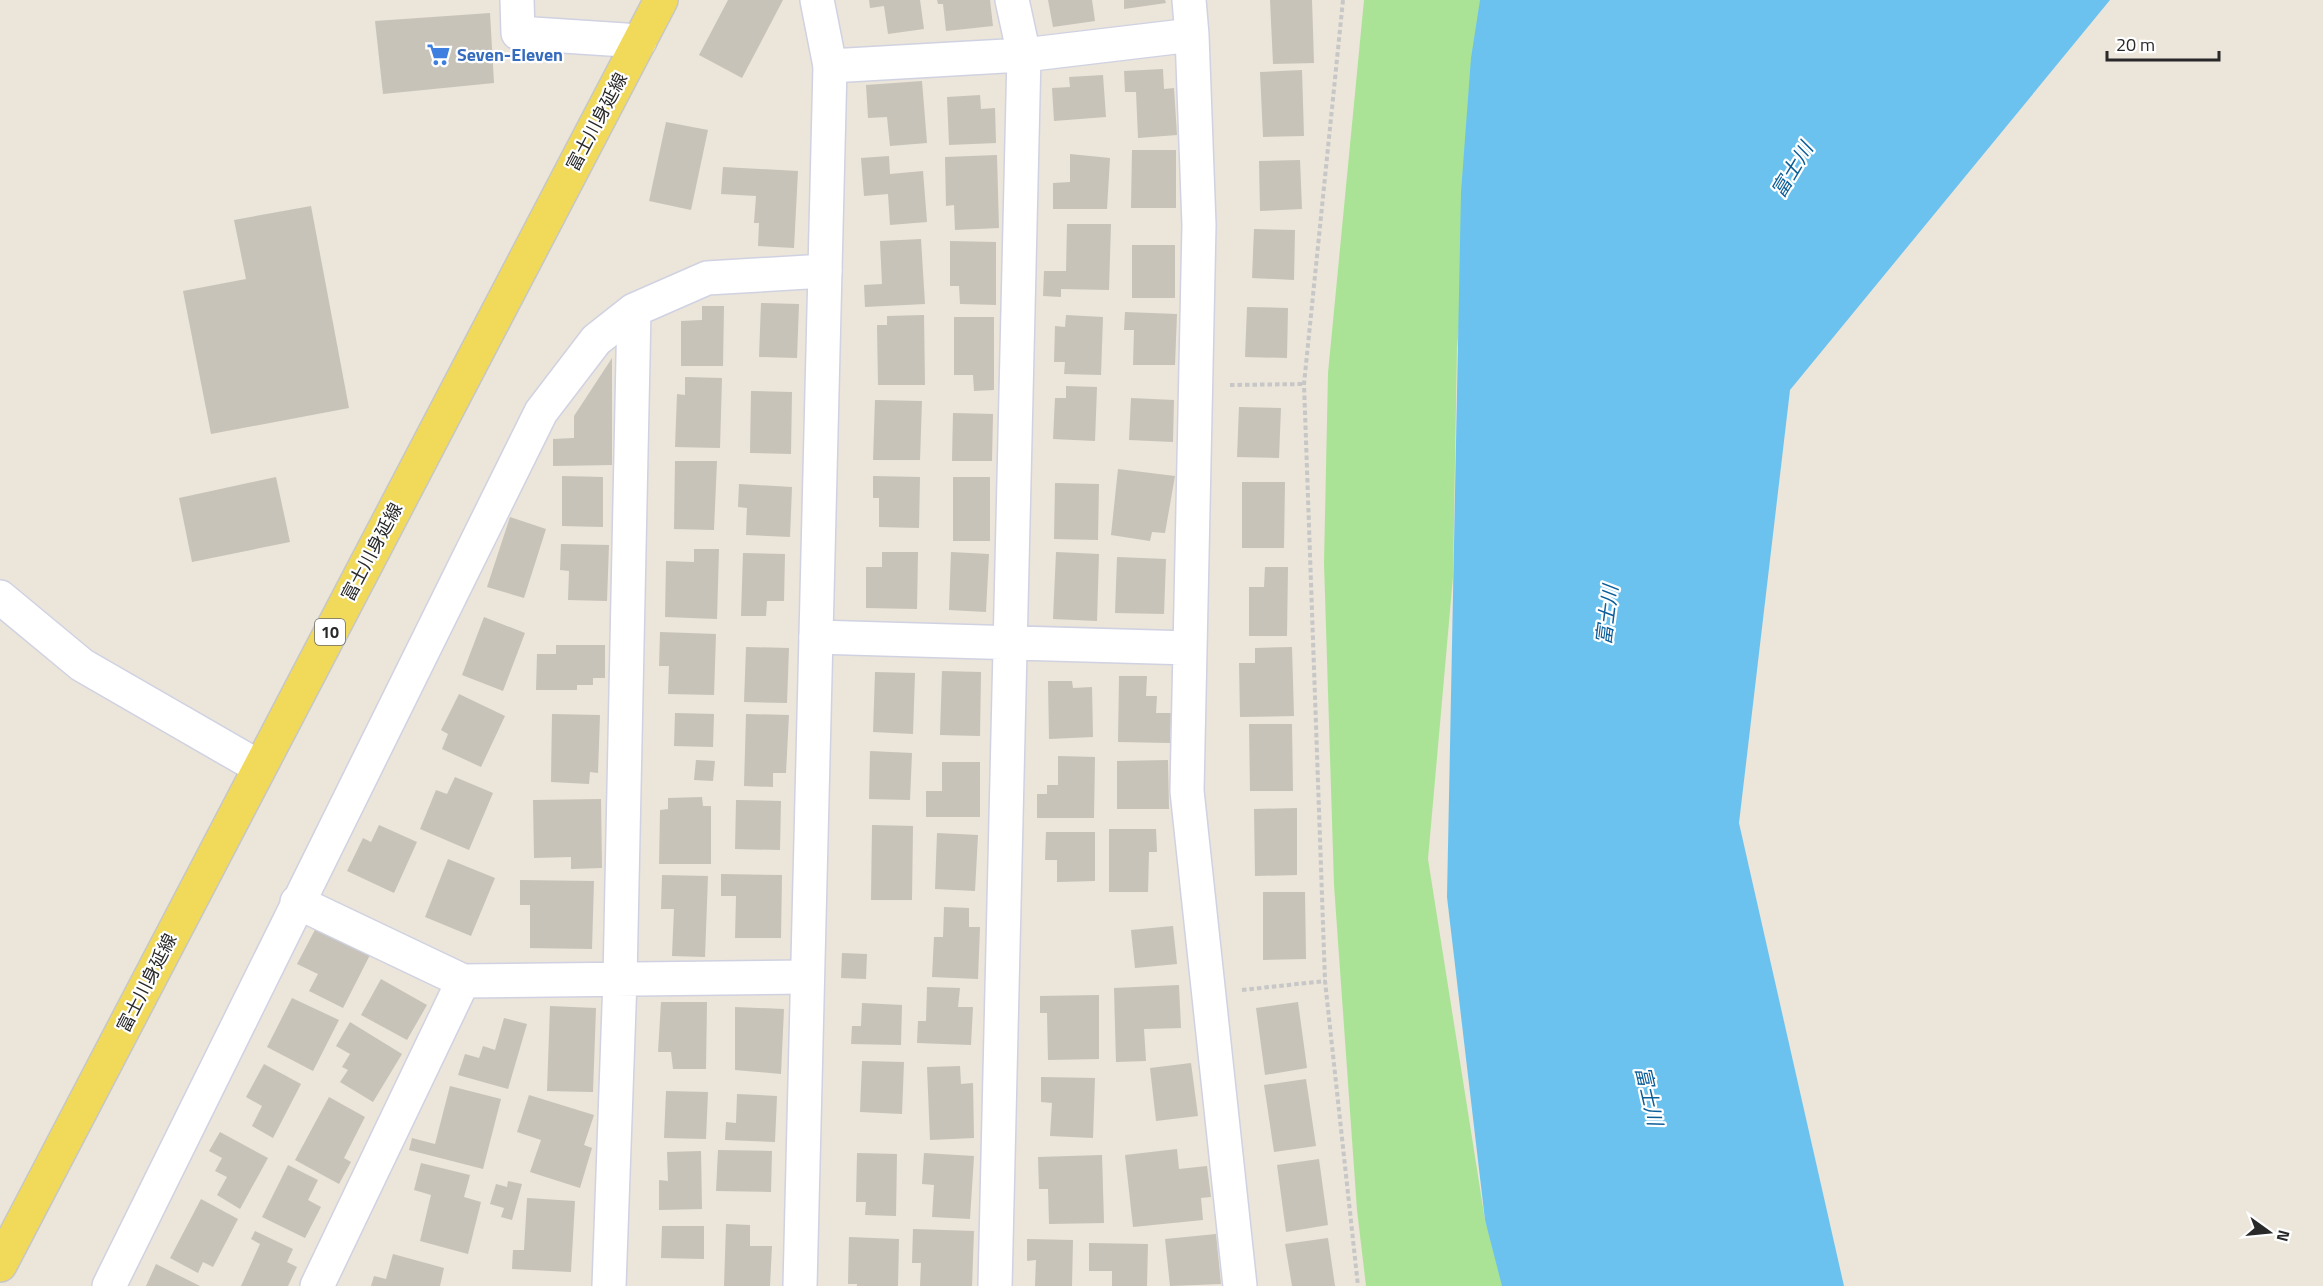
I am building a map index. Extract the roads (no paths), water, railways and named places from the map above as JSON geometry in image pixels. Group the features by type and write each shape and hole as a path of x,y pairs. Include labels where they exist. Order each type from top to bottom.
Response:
{"main road":[{"name":"富士川身延線","path":"0,1265 661,0"}],"street":[{"path":"518,0 518,33 640,41"},
{"path":"800,1286 830,66 817,0"},
{"path":"995,1286 1024,55 1012,0"},
{"path":"1189,0 1199,225 1187,791 1240,1286"},
{"path":"830,66 1024,55 1192,35"},
{"path":"109,1286 541,412 596,340 634,310 707,278 825,271"},
{"path":"609,1286 620,979 634,310"},
{"path":"0,597 82,665 259,767"},
{"path":"816,637 1190,648"},
{"path":"297,902 463,981 807,977"},
{"path":"317,1286 463,981"}],"water":[{"name":"富士川","path":"1480,0 2110,0 1790,390 1739,823 1844,1286 1502,1286 1485,1220 1447,897 1461,192 1471,58"}],"place":[{"name":"Seven-Eleven","path":"439,55"}]}
